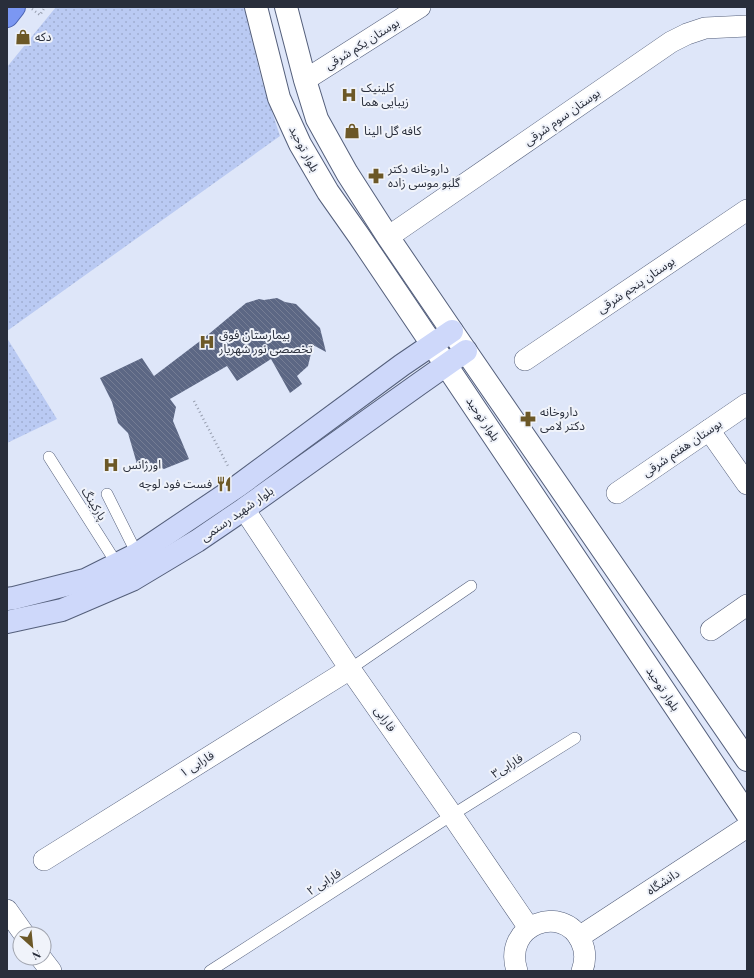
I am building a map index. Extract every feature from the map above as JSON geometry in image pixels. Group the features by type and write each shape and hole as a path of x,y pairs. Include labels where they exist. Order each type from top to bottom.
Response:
{"highway":[{"path":"7,16 14,7"}],"main road":[{"name":"بلوار شهید رستمی","path":"7,599 85,580 137,554 238,486 452,330"},
{"name":"بلوار شهید رستمی","path":"7,622 62,610 132,580 197,542 466,351"},
{"path":"402,365 414,365 420,368 422,375 419,384"}],"street":[{"name":"بلوار توحید","path":"256,7 279,98 300,144 328,192 432,344 747,814"},
{"name":"بلوار توحید","path":"286,7 317,119 347,173 388,237 747,760"},
{"name":"بوستان یکم شرقی","path":"305,80 420,7"},
{"name":"بوستان سوم شرقی","path":"388,237 671,42 686,34 705,28 747,26"},
{"name":"بوستان پنجم شرقی","path":"525,360 747,210"},
{"name":"بوستان هفتم شرقی","path":"617,493 747,404"},
{"path":"709,430 747,484"},
{"name":"فارابی","path":"244,509 350,669 529,928"},
{"path":"711,630 747,605"},
{"name":"فارابی ۱","path":"44,860 350,669"},
{"name":"دانشگاه","path":"579,937 747,828"},
{"path":"7,910 18,926"},
{"path":"517,971 514,964 514,954 516,944 521,935 529,928 539,923 550,921 561,923 571,928 579,937 584,947 586,959 582,971"}],"lane":[{"name":"پارکینگ","path":"49,457 117,564"},
{"path":"107,494 137,554"},
{"path":"350,669 471,586"},
{"name":"فارابی۳","path":"452,815 575,738"},
{"name":"فارابی ۲","path":"210,971 452,815"}],"path":[{"path":"30,7 40,15 45,7"},
{"path":"194,401 238,486"}],"shaded area":[{"path":"56,7 244,7 262,81 280,136 7,331 7,67"},
{"path":"7,338 57,419 7,443"}],"building":[{"path":"277,298 285,302 296,304 320,328 326,352 313,345 308,366 297,376 302,384 290,393 271,359 237,381 227,366 170,399 176,407 173,421 189,459 164,469 150,463 137,464 128,433 118,423 112,402 100,378 142,358 154,376 204,338 246,303 259,299 264,300"}],"place":[{"name":"دکه","path":"23,37"},
{"name":"کلینیک زیبایی هما","path":"349,95"},
{"name":"کافه گل الینا","path":"352,131"},
{"name":"داروخانه دکتر گلبو موسی زاده","path":"376,176"},
{"name":"بیمارستان فوق تخصصی نور شهریار","path":"207,342"},
{"name":"داروخانه دکتر لامی","path":"528,419"},
{"name":"اورژانس","path":"111,465"},
{"name":"فست فود لوچه","path":"224,484"}]}
